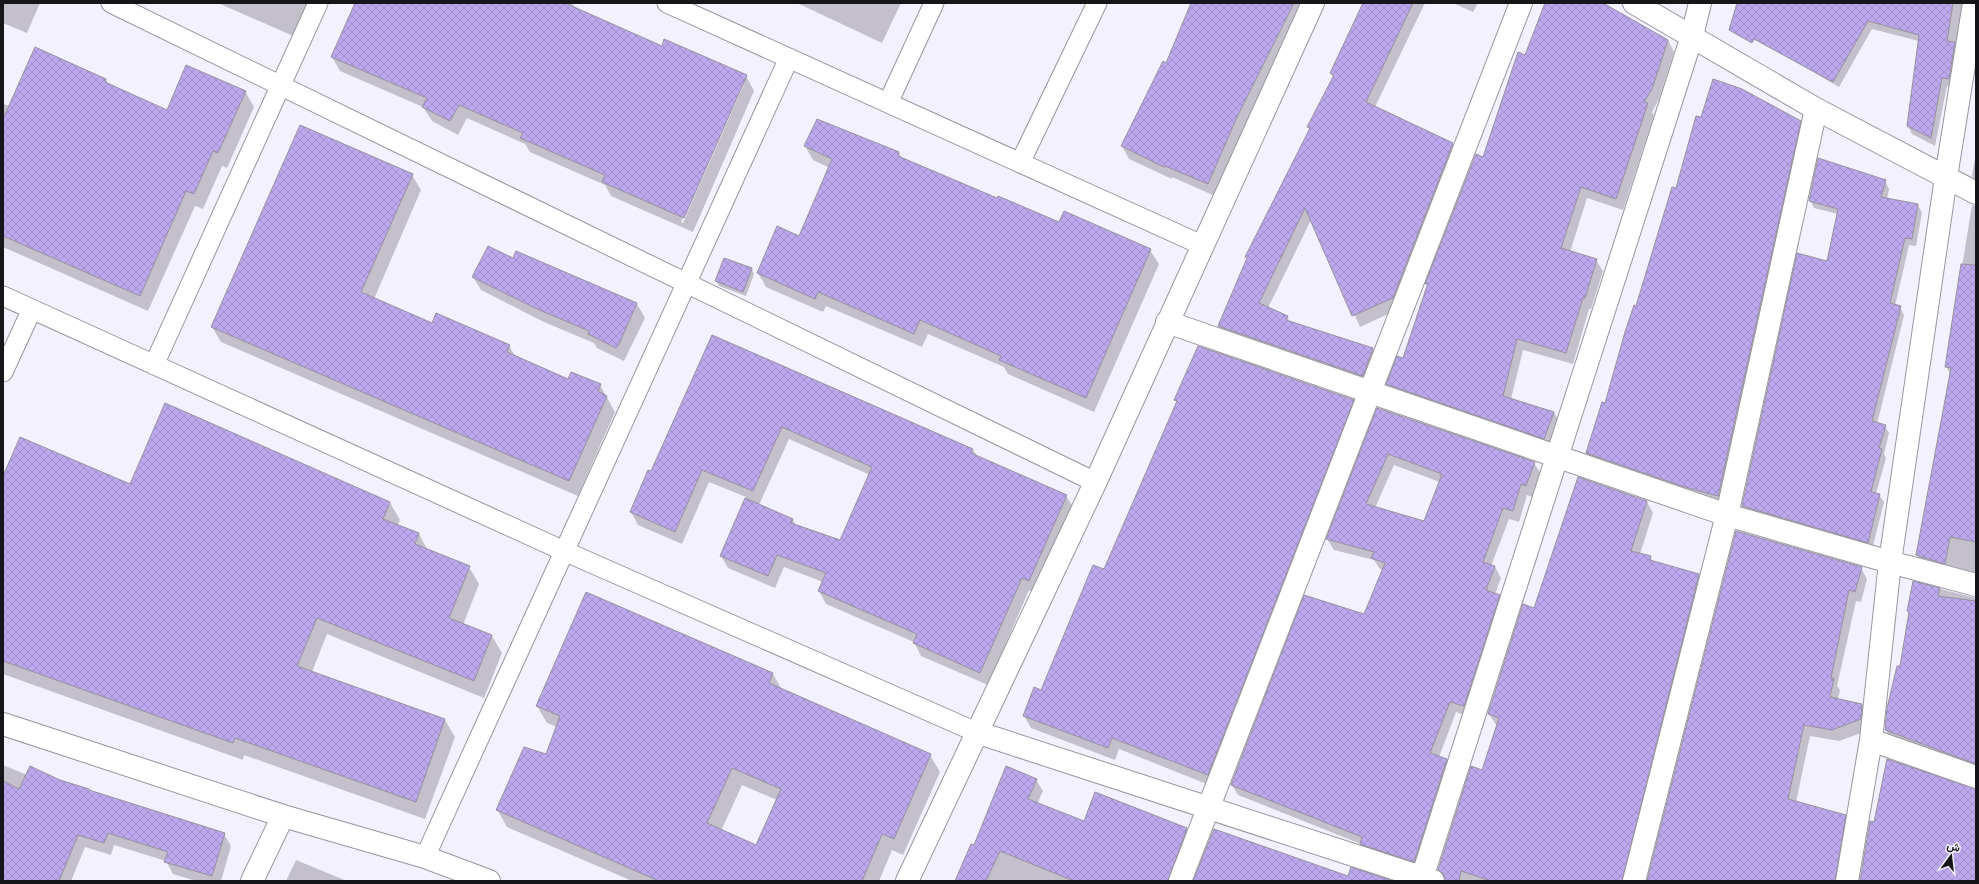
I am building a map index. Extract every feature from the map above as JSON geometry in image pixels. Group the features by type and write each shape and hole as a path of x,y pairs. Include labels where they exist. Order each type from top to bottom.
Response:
{"street":[{"path":"907,881 1095,482 1167,322 1204,246 1313,3"},
{"path":"1180,881 1521,3"},
{"path":"1634,3 1816,109 1976,193"},
{"path":"976,732 1425,880 1692,36 1700,3"},
{"path":"1847,881 1871,740 1890,562 1946,178 1974,3"},
{"path":"1634,881 1727,515 1816,109"},
{"path":"1167,322 1727,515 1976,585"},
{"path":"3,724 283,816 425,857 489,881"},
{"path":"1871,740 1976,777"},
{"path":"252,881 283,816"}],"lane":[{"path":"111,3 281,84 1095,482"},
{"path":"154,365 318,3"},
{"path":"667,3 691,8 789,58 1204,246"},
{"path":"888,103 934,3"},
{"path":"1020,162 1097,3"},
{"path":"425,857 789,58"},
{"path":"3,296 564,551 976,732"},
{"path":"3,372 32,309"}],"building":[{"path":"355,3 565,3 662,46 664,39 747,75 684,218 602,182 605,175 520,138 523,133 459,105 450,121 422,107 427,98 331,57"},
{"path":"1191,3 1294,3 1237,117 1208,184 1165,166 1164,167 1121,146 1163,61 1166,63"},
{"path":"1363,3 1413,3 1366,102 1453,143 1393,298 1352,316 1305,208 1259,303 1288,316 1286,320 1373,348 1363,376 1218,326 1247,258 1245,257 1310,128 1307,127 1334,75 1330,73"},
{"path":"1545,3 1603,3 1668,40 1652,89 1644,102 1648,103 1616,199 1581,187 1561,248 1597,259 1566,353 1517,339 1503,396 1554,412 1544,439 1386,384 1397,356 1403,358 1428,283 1425,284 1476,154 1483,157 1518,52 1525,55"},
{"path":"1737,3 1953,3 1947,41 1955,42 1949,79 1942,78 1931,138 1907,126 1919,35 1868,21 1833,82 1754,39 1752,43 1729,30"},
{"path":"35,47 106,79 105,82 167,110 186,65 246,91 218,153 213,151 194,194 186,191 140,296 3,236 3,119"},
{"path":"1713,79 1742,89 1801,121 1718,496 1685,487 1586,453 1602,402 1605,403 1625,332 1634,305 1636,306 1672,187 1676,188 1696,116 1701,117"},
{"path":"817,119 899,152 898,156 997,198 998,196 1059,222 1064,211 1151,249 1086,398 999,360 1001,356 920,320 914,334 818,292 815,299 757,273 777,226 799,236 832,159 804,146"},
{"path":"300,125 413,174 361,292 432,323 436,313 510,345 507,352 568,379 571,372 601,384 598,391 607,396 569,481 211,327"},
{"path":"1818,158 1886,180 1881,197 1918,204 1912,239 1905,238 1890,303 1901,306 1872,421 1886,425 1879,448 1882,449 1871,492 1880,494 1868,543 1742,506 1797,253 1827,261 1838,209 1809,201"},
{"path":"488,246 513,258 516,251 637,303 616,348 588,334 589,331 535,308 472,277"},
{"path":"724,258 752,268 743,292 715,281"},
{"path":"1961,264 1976,265 1976,542 1950,537 1945,564 1916,555 1951,368 1945,367"},
{"path":"712,335 973,449 971,453 1067,495 1029,581 1022,578 980,673 913,643 917,634 818,591 826,573 777,555 768,576 720,556 745,498 793,519 791,523 840,540 872,467 782,427 753,491 702,470 675,532 630,512 648,470 651,471"},
{"path":"1198,346 1354,400 1208,775 1112,738 1108,748 1023,716 1034,687 1041,690 1093,565 1104,569 1177,401 1174,400"},
{"path":"165,403 390,502 383,519 419,533 415,544 470,566 449,618 492,635 474,681 317,618 297,666 445,719 416,802 235,738 233,743 3,661 3,476 20,437 130,484"},
{"path":"1377,408 1535,462 1526,486 1521,484 1513,511 1503,508 1483,562 1495,566 1486,590 1500,595 1464,706 1450,702 1430,753 1447,759 1414,862 1360,844 1362,837 1231,785 1304,595 1364,614 1385,563 1371,558 1374,552 1326,539","holes":["1388,454 1442,474 1424,521 1366,504"]},
{"path":"1578,477 1647,501 1631,551 1651,556 1650,560 1699,574 1622,881 1491,881 1461,871 1459,881 1445,881 1443,873 1438,870 1471,766 1482,770 1499,718 1488,714 1523,604 1534,608"},
{"path":"1736,531 1862,567 1855,592 1849,590 1831,678 1834,678 1830,697 1862,704 1861,719 1832,730 1804,725 1788,799 1846,815 1835,881 1647,881"},
{"path":"1913,581 1940,588 1938,596 1976,601 1976,764 1885,730 1887,708 1897,666 1900,666 1909,612 1907,611"},
{"path":"586,592 773,673 769,683 931,754 894,839 882,834 862,881 659,881 496,810 524,747 546,754 560,716 536,706","holes":["732,768 781,789 756,845 707,823"]},
{"path":"1887,759 1976,789 1976,881 1860,881 1870,821 1874,822"},
{"path":"30,766 60,780 89,790 225,833 212,876 164,862 168,852 108,833 104,843 78,835 59,881 3,881 3,781 19,789"},
{"path":"1006,766 1037,779 1028,799 1084,821 1095,792 1187,828 1168,881 1074,881 1000,851 986,881 955,881 971,844 974,845"},
{"path":"1214,829 1348,876 1351,867 1393,881 1193,881"}]}
